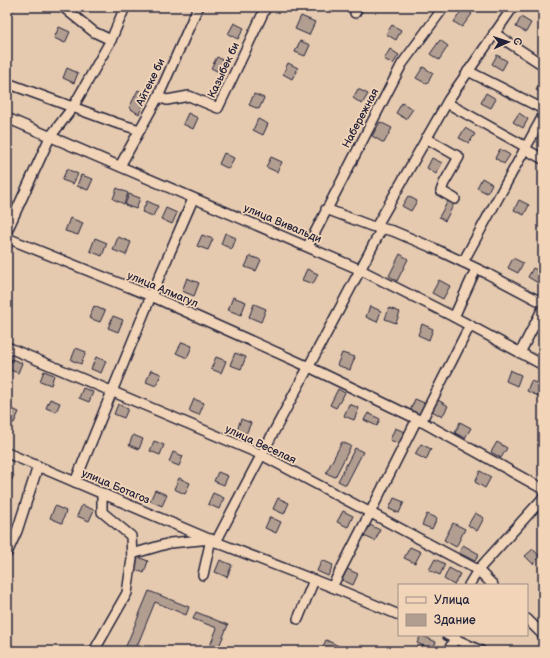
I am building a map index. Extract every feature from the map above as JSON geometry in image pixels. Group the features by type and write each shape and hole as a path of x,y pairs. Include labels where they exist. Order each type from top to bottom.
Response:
{"street":[{"path":"63,7 94,32 111,40"},
{"path":"7,231 50,137 72,107 111,40 125,7"},
{"name":"Айтеке би","path":"120,166 158,96 198,7"},
{"name":"Казыбек би","path":"158,96 167,100 189,96 218,108 266,7"},
{"name":"Набережная","path":"308,246 402,64 444,7"},
{"path":"203,575 213,541 361,270 379,228 426,138 468,71 513,7"},
{"path":"494,33 543,65"},
{"path":"468,71 543,109"},
{"path":"7,83 116,123 140,130"},
{"path":"447,103 543,159"},
{"path":"463,262 543,116"},
{"name":"улица Вивальди","path":"7,118 361,270 470,325 543,365"},
{"path":"426,138 459,157 444,183 442,191 455,199"},
{"path":"75,482 151,296 193,199"},
{"path":"326,209 406,236 463,262 543,303"},
{"name":"улица Алмагул","path":"7,238 151,296 309,367 419,421 543,489"},
{"path":"454,317 476,269"},
{"path":"520,353 543,308"},
{"path":"332,587 470,325"},
{"name":"улица Веселая","path":"7,347 260,454 478,570 492,584"},
{"name":"улица Ботагоз","path":"7,453 213,541 332,587 398,615"},
{"path":"7,554 17,531 38,466"},
{"path":"94,651 127,593 132,559 131,536 102,512 102,493"},
{"path":"470,584 478,570 543,498"},
{"path":"132,554 170,543 213,541"},
{"path":"298,619 314,580"},
{"path":"528,620 543,634"},
{"path":"448,651 451,637 481,651"}],"building":[{"path":"7,7 14,7 10,17 7,16"},
{"path":"463,8 472,14 462,27 454,22"},
{"path":"301,16 315,22 309,35 295,29"},
{"path":"521,17 531,23 526,32 516,27"},
{"path":"234,23 244,28 238,39 228,34"},
{"path":"392,25 401,30 396,40 386,34"},
{"path":"59,27 70,32 65,43 54,38"},
{"path":"440,40 448,46 439,60 430,54"},
{"path":"300,41 310,45 305,56 295,52"},
{"path":"390,49 399,55 393,64 384,59"},
{"path":"497,55 507,61 502,70 492,64"},
{"path":"217,57 227,62 221,73 211,68"},
{"path":"288,63 298,68 292,79 283,74"},
{"path":"423,67 433,73 427,84 416,78"},
{"path":"67,68 78,73 74,83 63,78"},
{"path":"543,78 543,94 536,90"},
{"path":"358,89 368,94 362,104 353,98"},
{"path":"138,90 148,95 139,114 129,108"},
{"path":"486,93 496,99 491,108 481,103"},
{"path":"254,94 264,98 259,109 249,105"},
{"path":"402,103 413,109 406,119 396,113"},
{"path":"188,113 198,118 193,129 183,124"},
{"path":"519,113 528,119 523,128 513,122"},
{"path":"258,119 268,124 263,135 253,130"},
{"path":"380,122 392,128 384,143 372,136"},
{"path":"465,128 475,134 469,143 459,138"},
{"path":"500,149 510,155 504,164 495,158"},
{"path":"224,153 234,158 229,169 219,164"},
{"path":"271,157 282,162 277,172 266,167"},
{"path":"432,158 442,163 436,174 427,168"},
{"path":"67,169 78,174 73,184 62,180"},
{"path":"81,175 93,179 88,190 77,186"},
{"path":"482,178 492,184 487,193 477,188"},
{"path":"117,188 128,193 124,204 113,199"},
{"path":"129,194 140,198 136,209 125,205"},
{"path":"408,196 417,201 411,211 402,206"},
{"path":"519,200 529,205 524,215 514,210"},
{"path":"147,201 158,206 153,216 142,212"},
{"path":"448,201 454,204 445,221 439,217"},
{"path":"166,208 177,213 172,224 161,219"},
{"path":"70,218 83,223 78,235 65,231"},
{"path":"225,233 236,238 232,249 221,244"},
{"path":"202,235 213,239 208,250 197,246"},
{"path":"118,237 131,242 126,255 113,250"},
{"path":"95,238 107,243 102,256 90,251"},
{"path":"400,254 408,259 397,281 389,276"},
{"path":"250,256 261,260 256,271 245,267"},
{"path":"513,258 523,263 518,273 508,268"},
{"path":"533,268 543,273 538,283 528,277"},
{"path":"307,269 318,274 313,284 302,280"},
{"path":"187,278 199,283 194,296 182,291"},
{"path":"439,280 450,286 443,299 432,293"},
{"path":"233,297 246,302 241,315 228,310"},
{"path":"254,304 266,309 261,322 249,317"},
{"path":"94,306 105,311 100,322 89,318"},
{"path":"370,306 381,311 377,322 366,317"},
{"path":"389,308 400,312 396,323 385,319"},
{"path":"113,316 123,320 118,332 108,328"},
{"path":"422,324 433,329 429,340 418,335"},
{"path":"182,342 192,346 187,358 176,353"},
{"path":"76,348 86,352 81,364 71,360"},
{"path":"235,353 246,357 241,369 230,365"},
{"path":"342,353 355,357 350,370 337,365"},
{"path":"96,357 106,361 101,373 91,369"},
{"path":"216,357 226,361 221,373 211,369"},
{"path":"12,359 22,363 18,373 8,369"},
{"path":"151,370 161,374 156,386 146,382"},
{"path":"510,370 521,375 517,386 506,381"},
{"path":"44,371 54,375 51,385 40,381"},
{"path":"531,381 542,385 538,396 527,391"},
{"path":"83,388 93,392 89,402 79,398"},
{"path":"338,389 345,393 336,408 330,405"},
{"path":"50,399 60,403 56,412 46,408"},
{"path":"194,399 204,403 199,415 189,411"},
{"path":"415,399 427,404 422,416 410,411"},
{"path":"438,400 448,406 442,417 432,411"},
{"path":"118,404 128,409 124,418 114,414"},
{"path":"349,404 359,408 354,420 344,416"},
{"path":"8,407 19,412 14,423 7,420"},
{"path":"368,413 380,419 377,426 364,420"},
{"path":"241,419 251,423 246,434 237,430"},
{"path":"460,422 471,428 465,438 455,433"},
{"path":"395,428 405,432 400,444 390,440"},
{"path":"133,435 143,439 139,449 129,445"},
{"path":"154,441 164,445 160,455 150,451"},
{"path":"342,442 351,446 335,477 326,473"},
{"path":"497,442 507,448 501,458 491,452"},
{"path":"421,444 431,449 426,460 415,454"},
{"path":"355,448 363,452 346,485 338,481"},
{"path":"173,452 183,456 179,466 169,462"},
{"path":"480,471 491,477 485,488 475,482"},
{"path":"7,472 14,475 9,486 7,485"},
{"path":"218,472 228,476 224,485 214,481"},
{"path":"179,478 190,483 185,494 174,489"},
{"path":"155,490 167,495 162,506 150,501"},
{"path":"213,493 224,498 219,509 208,504"},
{"path":"278,498 289,503 284,514 273,509"},
{"path":"394,498 404,502 399,513 389,509"},
{"path":"82,505 94,510 89,521 77,516"},
{"path":"55,506 66,511 62,523 50,518"},
{"path":"343,511 353,516 348,527 337,522"},
{"path":"475,513 484,518 477,531 468,525"},
{"path":"427,514 437,518 432,529 422,525"},
{"path":"270,517 281,522 276,533 265,528"},
{"path":"453,523 465,529 456,547 444,540"},
{"path":"370,525 380,530 375,541 364,536"},
{"path":"463,545 479,554 475,561 459,553"},
{"path":"410,547 421,552 415,563 404,558"},
{"path":"533,549 540,557 533,564 525,556"},
{"path":"136,556 148,561 144,573 132,568"},
{"path":"435,559 445,564 440,575 429,570"},
{"path":"220,560 232,565 227,577 215,572"},
{"path":"322,560 333,565 328,576 317,571"},
{"path":"449,568 460,574 455,584 444,579"},
{"path":"347,569 358,574 353,585 342,580"},
{"path":"149,591 189,607 186,615 155,602 135,651 124,651"},
{"path":"196,612 228,625 217,651 208,651 217,628 193,619"},
{"path":"420,636 436,642 432,650 417,643"},
{"path":"326,640 341,647 340,651 321,651"}]}
